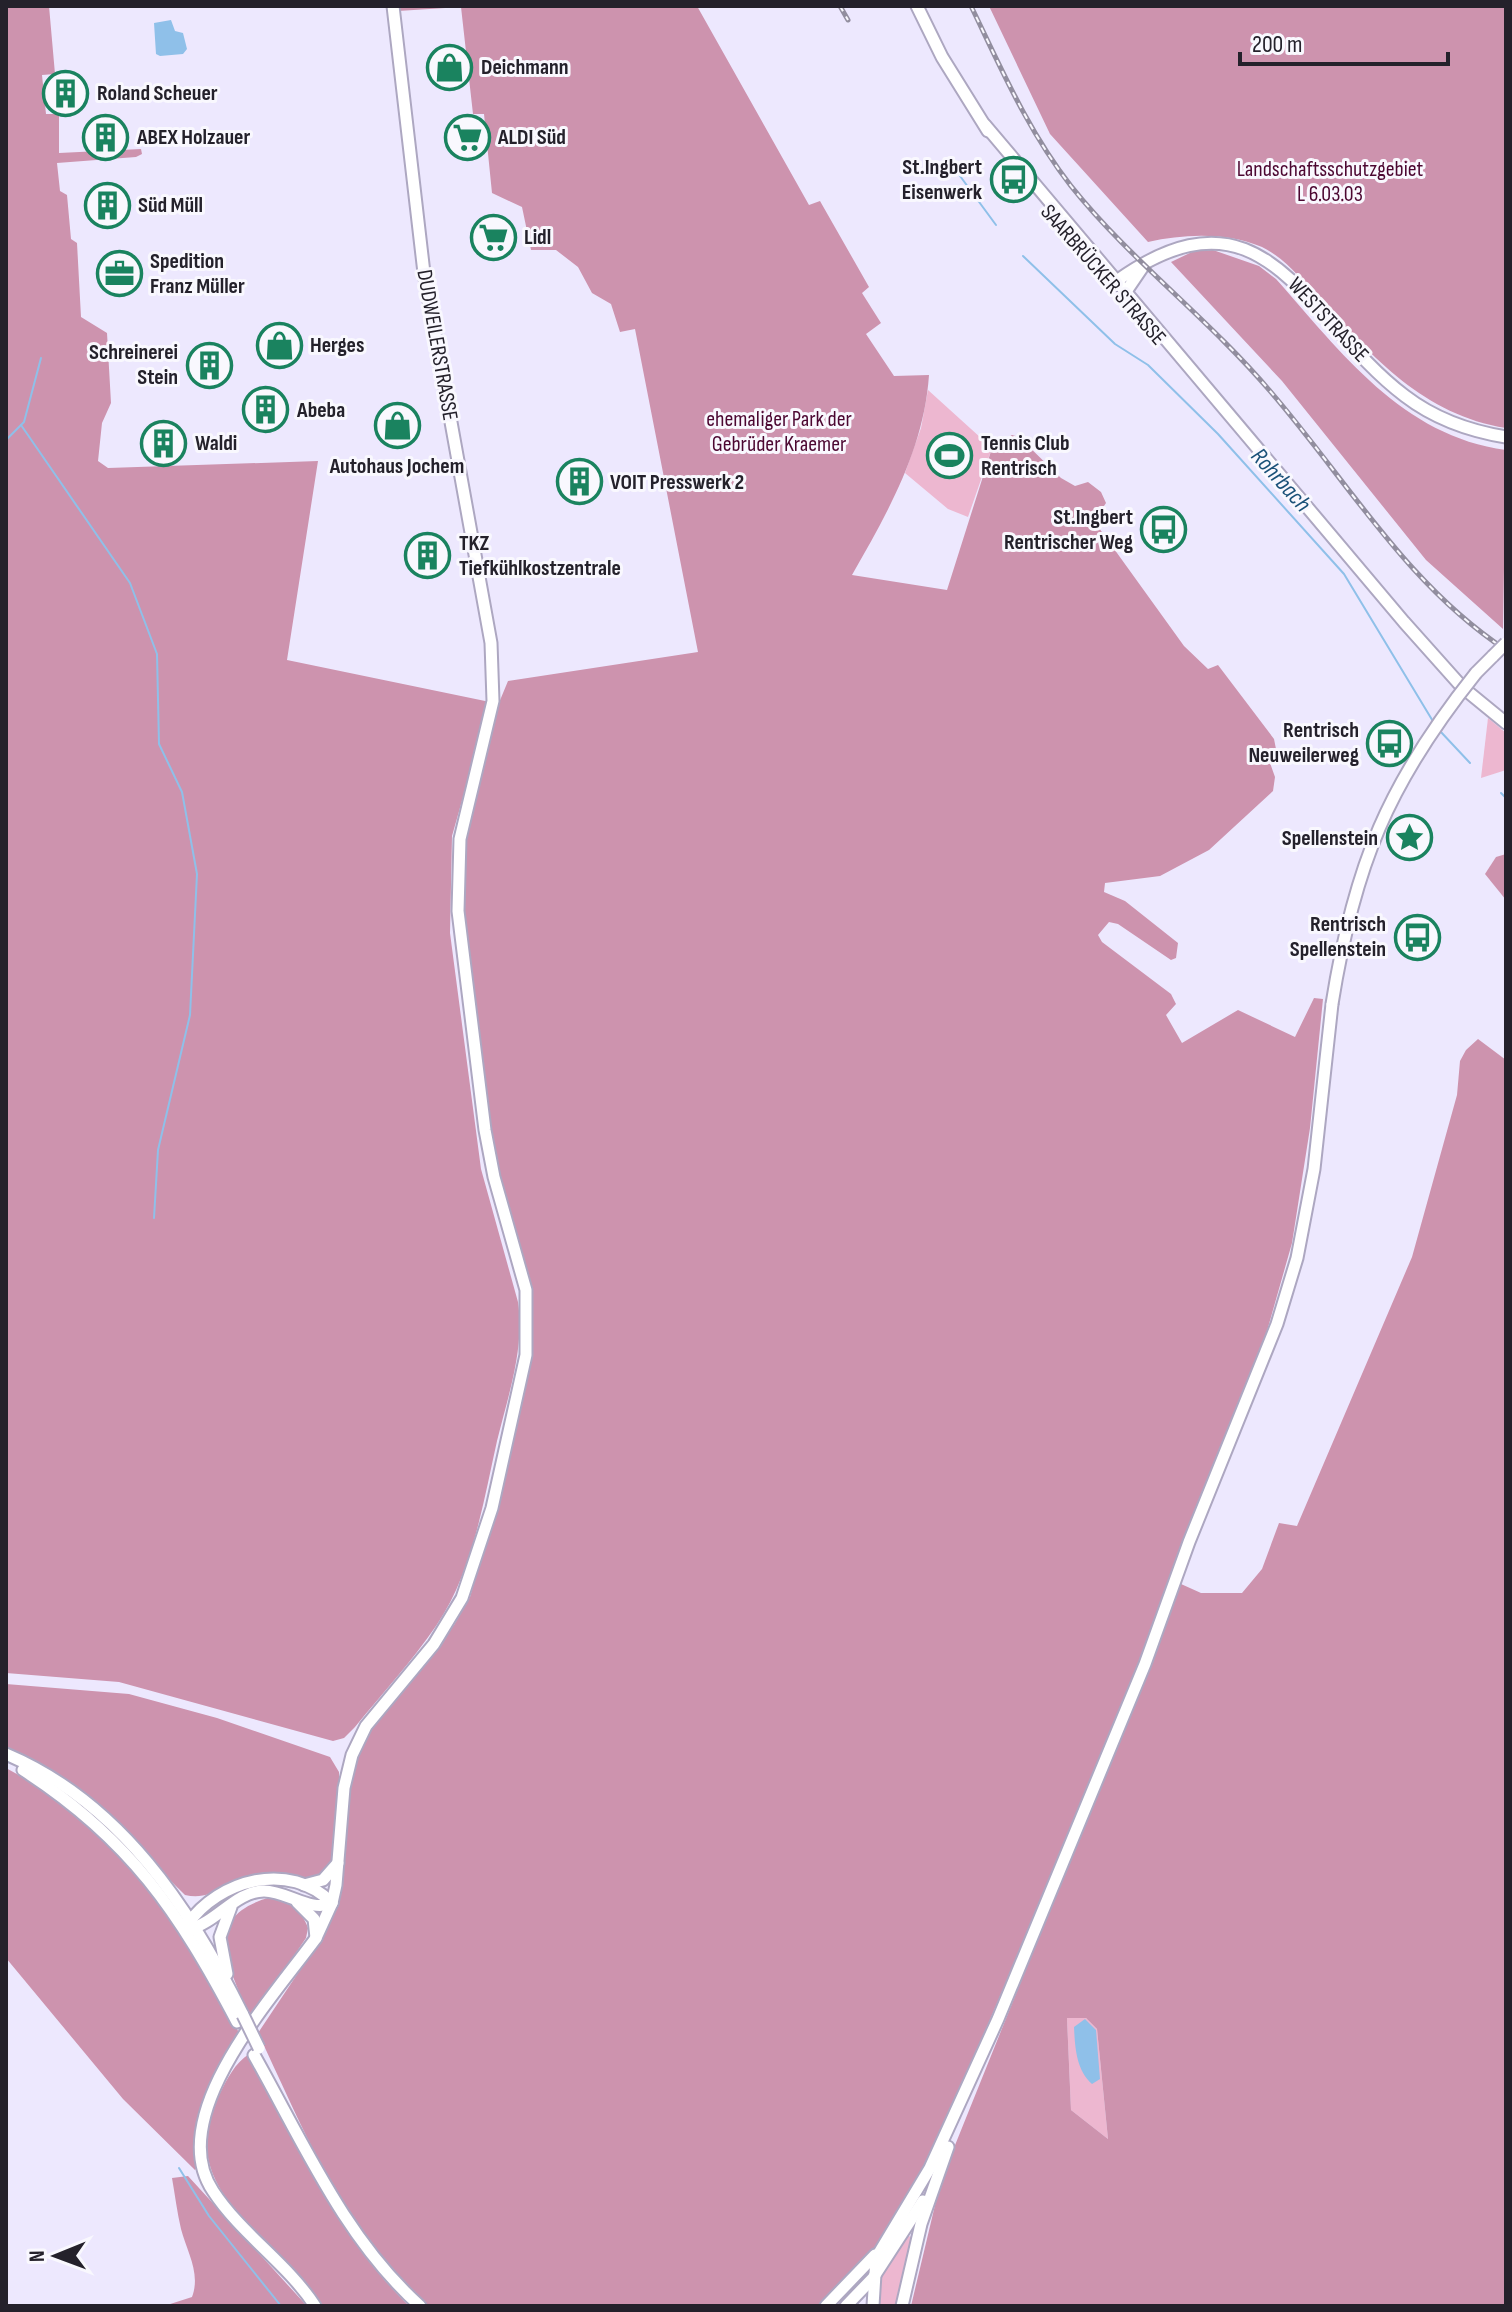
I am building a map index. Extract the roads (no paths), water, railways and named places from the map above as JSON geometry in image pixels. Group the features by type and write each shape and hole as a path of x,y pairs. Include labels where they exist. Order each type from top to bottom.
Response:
{"main road":[{"name":"DUDWEILERSTRASSE","path":"315,2306 213,2191 202,2161 201,2131 214,2088 316,1938 332,1903 339,1863 344,1788 352,1755 366,1726 434,1644 462,1598 492,1508 526,1355 526,1290 496,1187 485,1130 458,911 460,839 490,718 494,683 491,643 422,261 393,6"},
{"name":"SAARBRÜCKER STRASSE","path":"917,6 948,68 1017,173 1121,287 1443,667 1506,723"},
{"name":"WESTSTRASSE","path":"1121,287 1144,265 1166,251 1191,244 1216,242 1247,248 1286,275 1373,370 1403,395 1458,425 1506,437"},
{"path":"902,2306 936,2180 998,2019 1145,1664 1189,1542 1260,1370 1284,1303 1301,1239 1314,1169 1332,1004 1352,900 1378,825 1421,747 1476,673 1506,643"},
{"path":"6,1754 52,1779 95,1812 140,1853 174,1895 308,2151 363,2242 388,2275 420,2306"},
{"path":"6,1760 61,1796 112,1839 190,1925 236,2002"},
{"path":"304,1885 323,1880 339,1863"},
{"path":"190,1925 214,1900 262,1877 283,1878 304,1885 332,1903"},
{"path":"190,1925 258,1891 321,1907 332,1903"},
{"path":"174,1895 195,1902 214,1900"},
{"path":"290,1897 311,1915 316,1938"},
{"path":"234,1903 220,1937 240,2018"},
{"path":"873,2306 876,2258 930,2168 998,2019"},
{"path":"846,2306 873,2278 936,2180"},
{"path":"826,2306 888,2239"}],"water":[{"path":"171,20 175,31 183,33 187,49 183,54 160,56 156,54 154,23"},
{"path":"1085,2019 1096,2030 1100,2079 1092,2084 1077,2058 1075,2042 1074,2027"}],"waterway":[{"name":"Rohrbach","path":"949,161 996,225"},
{"name":"Rohrbach","path":"1023,256 1115,344 1148,365 1218,434 1344,574 1434,723"},
{"path":"6,440 24,422 41,358"},
{"path":"21,425 130,583 157,654 159,744 182,792 197,874 190,1015 158,1150 154,1218"},
{"name":"Rohrbach","path":"1440,731 1470,763"},
{"name":"Rohrbach","path":"1501,793 1506,798"},
{"path":"179,2168 209,2216 281,2306"}],"railway":[{"path":"840,6 848,20"},
{"path":"971,6 1028,121 1071,186 1118,239 1246,364 1408,563 1470,624 1506,650"}],"place":[{"name":"Deichmann","path":"450,67"},
{"name":"Roland Scheuer","path":"66,93"},
{"name":"ABEX Holzauer","path":"106,137"},
{"name":"ALDI Süd","path":"467,137"},
{"name":"St.Ingbert Eisenwerk","path":"1013,180"},
{"name":"Süd Müll","path":"107,205"},
{"name":"Lidl","path":"493,237"},
{"name":"Spedition Franz Müller","path":"119,274"},
{"name":"Herges","path":"279,345"},
{"name":"Schreinerei Stein","path":"209,365"},
{"name":"Abeba","path":"266,410"},
{"name":"Autohaus Jochem","path":"397,425"},
{"name":"Waldi","path":"164,443"},
{"name":"Tennis Club Rentrisch","path":"950,456"},
{"name":"VOIT Presswerk 2","path":"579,482"},
{"name":"St.Ingbert Rentrischer Weg","path":"1164,530"},
{"name":"TKZ Tiefkühlkostzentrale","path":"428,556"},
{"name":"Rentrisch Neuweilerweg","path":"1390,743"},
{"name":"Spellenstein","path":"1409,838"},
{"name":"Rentrisch Spellenstein","path":"1417,937"}],"park label":[{"name":"Landschaftsschutzgebiet L 6.03.03","path":"1330,182"},
{"name":"ehemaliger Park der Gebrüder Kraemer","path":"779,432"}]}
